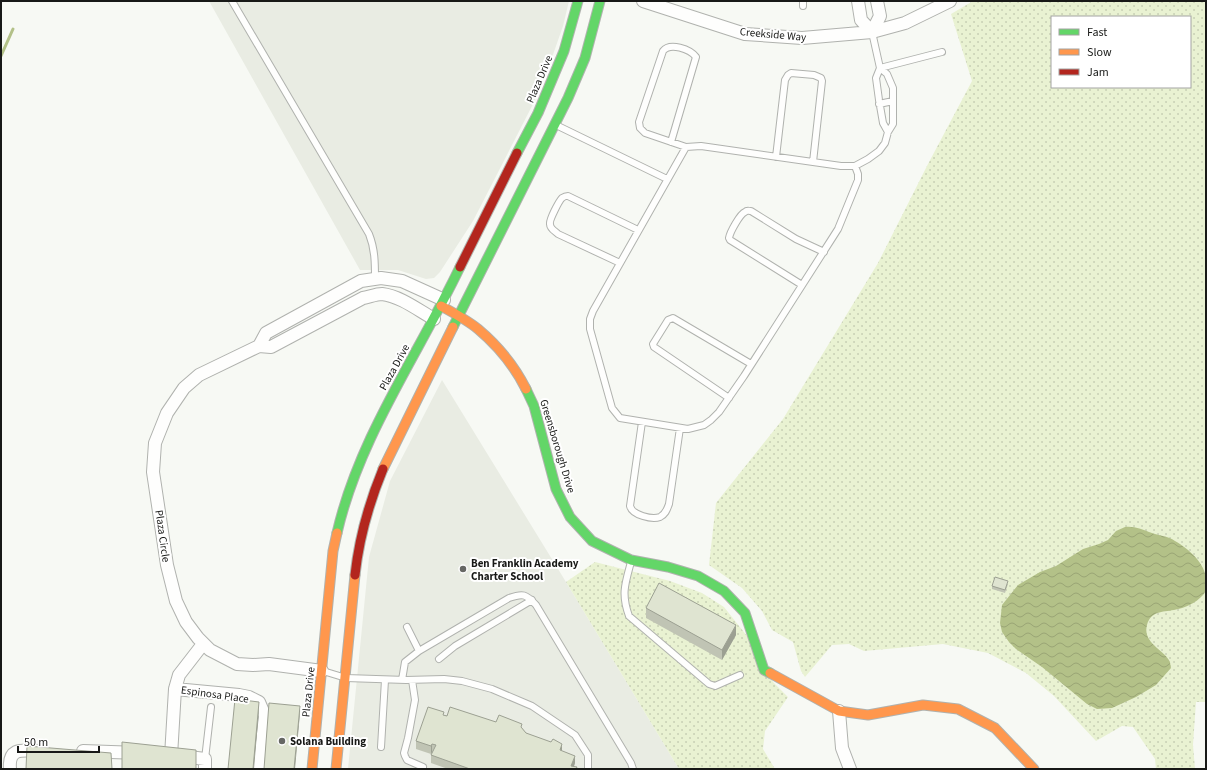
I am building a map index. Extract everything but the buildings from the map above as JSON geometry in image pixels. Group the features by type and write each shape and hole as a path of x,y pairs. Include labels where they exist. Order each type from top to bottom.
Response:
{"street":[{"name":"Plaza Drive","path":"312,769 334,551 338,528 362,454 395,389 443,303 549,89 564,51 578,1"},
{"path":"336,769 357,555 371,502 388,458 556,125 585,58 600,1"},
{"name":"Creekside Way","path":"643,1 745,34 802,38 872,32 905,23 950,1"},
{"path":"858,1 861,20 872,32 880,16 877,1"},
{"name":"Plaza Circle","path":"259,346 266,333 361,282 381,278 402,281 443,303"},
{"name":"Plaza Circle","path":"322,671 269,664 237,664 210,650 203,644 186,622 176,601 166,565 153,472 155,443 167,413 184,388 200,375 259,346 271,347 363,298 382,294 400,300 434,319"},
{"name":"Greensborough Drive","path":"443,303 459,316 478,328 489,338 511,363 520,377 534,406 556,489 570,517 592,541 631,560 668,567 698,576 724,591 745,613 764,670 839,711 868,715 923,706 958,709 995,728 1034,769"},
{"path":"172,756 175,689 179,675 203,644"},
{"name":"Espinosa Place","path":"175,689 240,695 249,697 259,702 265,716 259,769"},
{"path":"839,711 842,748 850,769"},
{"path":"10,769 9,761 10,756 13,753 23,750 53,751"},
{"path":"75,751 153,754 172,756 205,764"}],"lane":[{"path":"232,1 369,234 375,255 375,279"},
{"path":"872,32 880,68 876,78 879,104 883,123 888,132"},
{"path":"671,142 696,57 690,51 671,46 666,47 663,51 639,122 640,128 645,133 671,142 686,147 701,146 841,166 855,166 879,151 885,143 892,124 893,88 887,74 880,68"},
{"path":"880,68 942,52"},
{"path":"776,157 785,80 791,73 814,75 821,78 822,81 813,162"},
{"path":"879,104 893,101"},
{"path":"556,125 667,179"},
{"path":"686,147 593,311 590,319 590,329 612,408 620,418 688,429 704,425 715,416 824,252 838,229 858,180 858,174 855,166"},
{"path":"620,263 558,234 552,229 550,226 550,221 561,199 568,196 638,230"},
{"path":"802,285 730,240 730,234 743,213 751,211 796,239 824,252"},
{"path":"728,398 654,347 653,344 668,320 673,318 751,364"},
{"path":"642,422 630,506 631,510 637,514 656,518 664,514 669,504 680,428"},
{"path":"631,560 624,590 625,605 629,616 709,684 715,686 740,675"},
{"path":"402,680 405,662 419,651 509,598 523,595 528,596 532,600 631,763 633,769"},
{"path":"439,659 455,646 532,600"},
{"path":"407,627 419,651"},
{"path":"322,671 346,678 385,680 444,679 462,681 499,692 532,706 575,735 588,755 588,769"},
{"path":"381,747 385,680"},
{"path":"415,680 414,700 405,756 407,760 423,767"},
{"path":"205,764 212,707"}],"shaded area":[{"path":"209,1 569,1 563,26 548,69 532,106 473,221 440,272 434,278 426,279 398,270 360,270"},
{"path":"973,1 1206,1 1206,702 1196,702 1193,745 1195,769 1156,769 1155,759 1133,727 1122,726 1096,741 1054,696 1026,673 988,653 943,644 864,651 849,644 832,645 805,677 801,671 793,642 772,630 762,611 742,588 709,565 716,503 783,419 878,263 972,81 951,14"},
{"name":"Ben Franklin Academy Charter School","path":"442,380 679,769 348,769 369,557 390,481"},
{"path":"595,562 670,581 702,593 724,607 747,636 773,682 788,697 765,731 763,749 775,769 679,769 566,582"}],"water":[{"path":"1125,527 1136,528 1167,537 1186,548 1203,568 1206,580 1206,590 1200,598 1190,605 1158,613 1149,620 1146,631 1148,637 1170,662 1171,668 1156,685 1136,697 1112,708 1097,709 1087,704 1009,642 1002,632 1000,623 1002,605 1018,585 1040,572 1056,566 1083,549 1108,540 1116,531"}],"waterway":[{"path":"1,56 13,29"}],"traffic: fast":[{"path":"517,153 538,113 564,51 578,1"},
{"path":"453,327 568,98 585,58 600,1"},
{"path":"337,533 347,498 360,463 375,430 460,267"},
{"path":"526,389 534,406 556,489 570,517 592,541 631,560 668,567 698,576 724,591 745,613 764,670 770,673"}],"traffic: slow":[{"path":"441,306 456,314 485,335 499,349 526,389"},
{"path":"383,469 453,327"},
{"path":"312,769 333,551 337,533"},
{"path":"336,769 355,575"},
{"path":"770,673 839,711 868,715 923,705 958,709 995,728 1034,769"}],"traffic: jam":[{"path":"460,267 517,153"},
{"path":"355,575 365,521 383,469"}],"place":[{"name":"Ben Franklin Academy Charter School","path":"463,569"},
{"name":"Solana Building","path":"282,741"}]}
